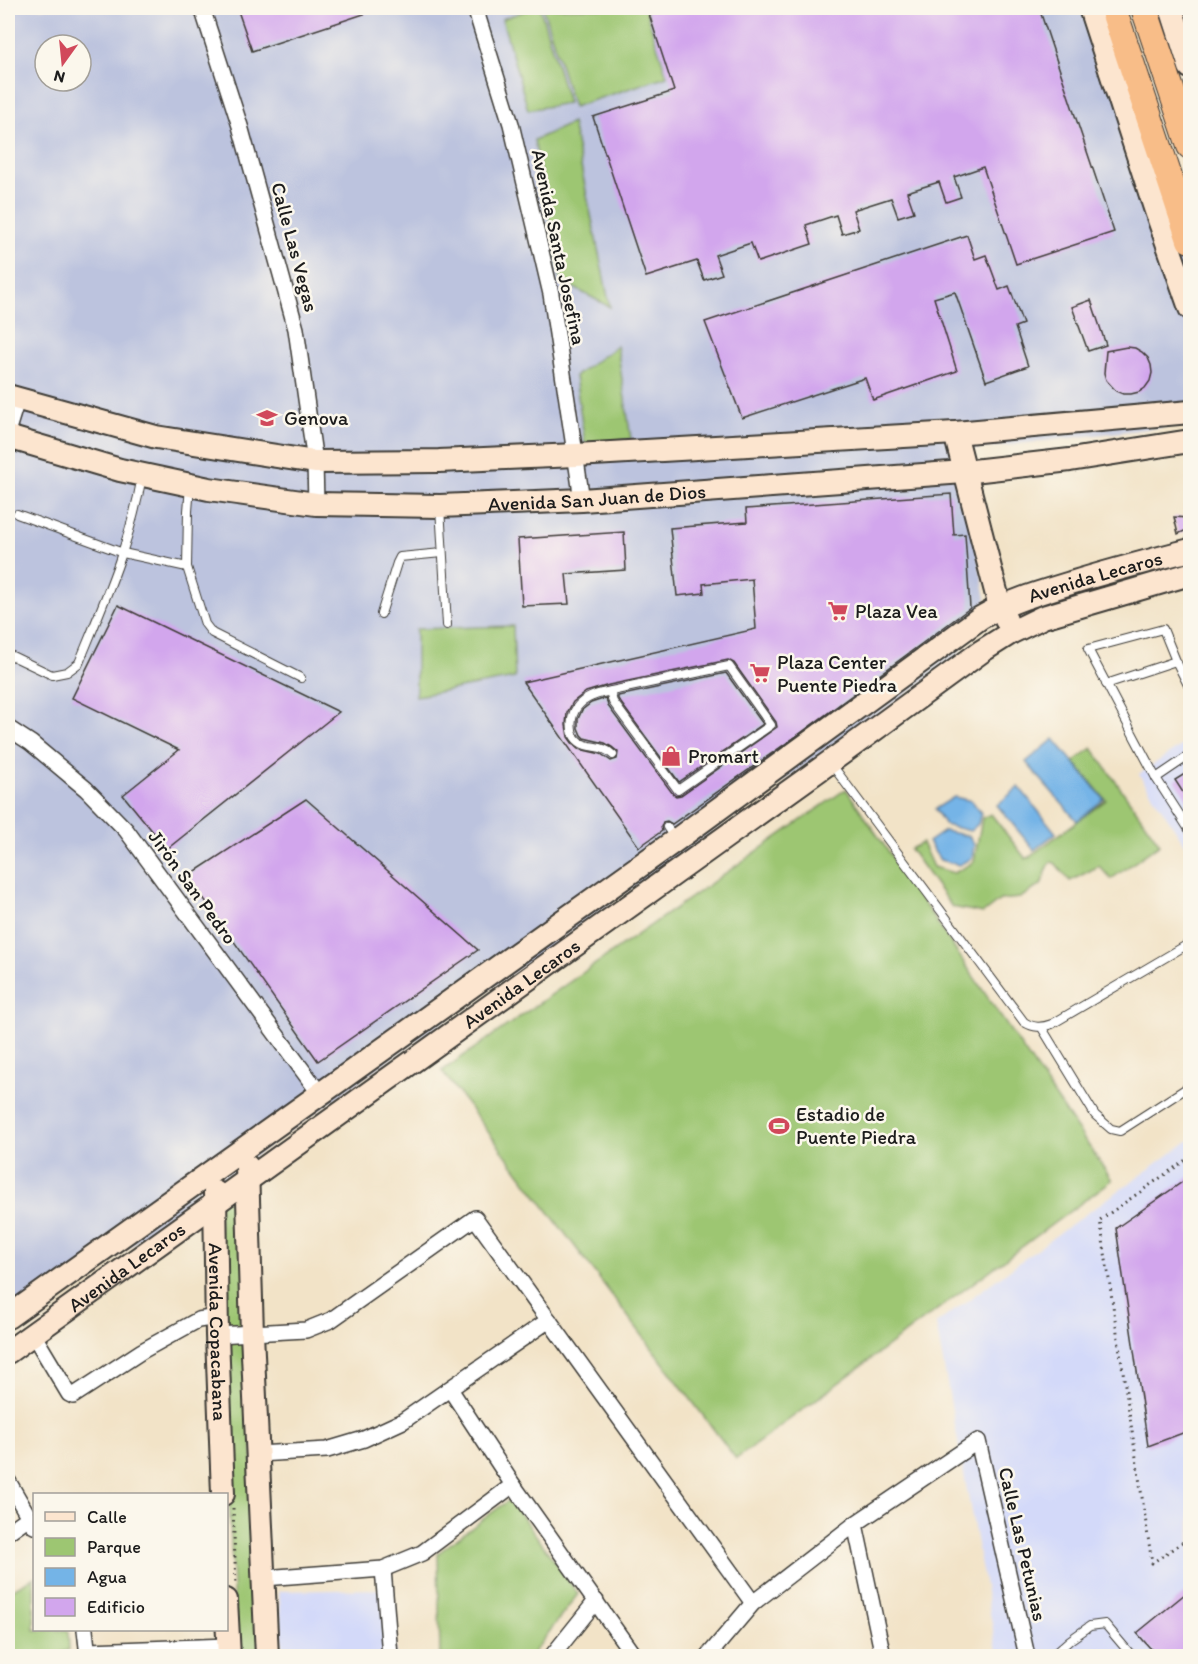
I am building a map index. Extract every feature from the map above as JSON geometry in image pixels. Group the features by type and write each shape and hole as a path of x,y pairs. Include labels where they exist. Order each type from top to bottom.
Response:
{"highway":[{"path":"1113,8 1191,240"},
{"path":"1144,8 1191,146"}],"main road":[{"path":"1090,8 1155,208 1191,308"},
{"path":"1171,8 1191,67"},
{"path":"12,398 156,437 315,462 439,461 576,455 955,433 1191,412"},
{"name":"Avenida Lecaros","path":"8,1352 982,651 1012,632 1000,607 955,433"},
{"name":"Avenida San Juan de Dios","path":"8,437 120,470 209,489 316,504 440,506 582,500 964,472 1070,460 1191,441"},
{"name":"Avenida Lecaros","path":"8,1317 320,1094 671,834 980,618 1025,596 1191,549"},
{"path":"1012,632 1043,617 1191,574"},
{"path":"246,1147 267,1656"},
{"name":"Avenida Copacabana","path":"214,1169 223,1493"},
{"path":"227,1631 228,1651"}],"street":[{"name":"Calle Las Vegas","path":"202,8 240,126 296,328 315,462 316,504"},
{"name":"Avenida Santa Josefina","path":"475,8 511,124 551,294 582,500"},
{"path":"8,429 12,398"},
{"name":"Jirón San Pedro","path":"8,728 31,743 87,789 126,830 320,1094"},
{"path":"33,1334 69,1394 73,1396 142,1351 198,1320 252,1333 306,1330 331,1320 475,1218 753,1603"},
{"path":"258,1454 327,1450 364,1439 403,1421 549,1320"},
{"path":"450,1389 513,1485 634,1656"},
{"name":"Calle Las Petunias","path":"855,1524 978,1441 1027,1656"},
{"path":"8,1481 32,1521 8,1532"},
{"path":"264,1578 383,1569 422,1553 513,1485"},
{"path":"708,1656 753,1603 855,1524 884,1656"},
{"path":"383,1569 390,1656"},
{"path":"552,1656 596,1601"},
{"path":"85,1631 88,1654 228,1651"}],"lane":[{"path":"8,654 52,675 67,672 79,663 123,554 142,475"},
{"path":"190,485 187,567 205,624 212,633 301,678"},
{"path":"440,506 447,625"},
{"path":"17,514 123,554 187,567"},
{"path":"381,614 400,557 442,553"},
{"path":"1191,689 1163,629 1088,649 1156,778 1191,831"},
{"path":"1106,684 1176,661"},
{"path":"606,692 678,790 771,725 729,666 606,692 584,700 572,718 572,732 583,744 607,750 613,755"},
{"path":"1156,778 1191,755"},
{"path":"830,762 1024,1022 1032,1027 1042,1028 1052,1024 1191,943"},
{"path":"1042,1028 1095,1115 1111,1129 1120,1131 1191,1086"},
{"path":"1052,1656 1090,1626 1105,1624 1132,1656"}],"path":[{"path":"1191,1156 1100,1220 1152,1563 1191,1537"}],"shaded area":[{"path":"8,8 1090,8 1190,281 1190,424 959,451 986,599 956,659 360,1081 8,1334"},
{"path":"1190,740 1190,852 1139,774"},
{"path":"1190,1140 1190,1656 998,1656 936,1324"},
{"path":"392,1589 396,1656 283,1656 279,1591"}],"green space":[{"path":"533,8 540,8 568,103 528,110 502,19"},
{"path":"543,8 645,8 667,76 573,107"},
{"path":"572,123 610,307 561,281 534,140"},
{"path":"617,346 631,439 585,444 575,376"},
{"path":"513,626 515,678 416,696 416,629"},
{"path":"1092,748 1160,844 1111,879 1099,866 1070,881 1055,863 1050,862 1041,885 1020,898 1000,900 983,913 952,907 910,849 922,843 933,867 954,873 974,862 982,818 991,814 1026,859 1106,800 1074,762"},
{"name":"Estadio de Puente Piedra","path":"846,789 1112,1180 736,1459 442,1071"},
{"path":"246,1183 249,1330 220,1332 219,1204"},
{"path":"248,1336 260,1656 236,1656 222,1338"},
{"path":"510,1499 578,1594 531,1656 440,1656 438,1553"},
{"path":"33,1578 33,1631 68,1631 69,1650 53,1656 8,1656 8,1592"}],"water":[{"path":"1054,739 1104,799 1077,821 1026,762"},
{"path":"1019,787 1056,833 1034,850 997,805"},
{"path":"954,797 972,801 981,813 978,824 970,831 945,825 935,809"},
{"path":"944,831 969,836 974,845 972,858 959,865 940,860 928,842"}],"building":[{"path":"237,8 376,8 376,10 252,51"},
{"path":"647,8 1039,8 1114,232 1016,264 983,167 954,177 961,197 946,202 939,182 907,192 914,212 898,217 891,198 853,210 859,229 842,234 836,215 806,225 812,244 758,262 751,243 715,255 722,274 704,280 697,261 646,277 593,117 674,91"},
{"path":"967,235 975,259 986,255 999,290 1009,286 1023,324 1015,327 1028,366 986,381 955,292 934,298 957,371 873,400 865,378 742,418 705,322"},
{"path":"1091,300 1106,345 1088,351 1072,307"},
{"path":"1127,347 1135,348 1148,358 1152,373 1145,388 1139,392 1123,394 1116,391 1106,380 1104,373 1106,351"},
{"path":"951,494 954,535 965,534 970,608 802,732 672,824 667,821 663,822 662,831 639,847 523,682 756,629 752,579 703,584 704,593 677,596 670,528 747,522 746,509","holes":["728,660 734,663 776,722 777,727 681,795 673,794 608,706 606,698 591,703 582,710 578,719 578,728 584,738 612,747 618,752 617,759 611,761 601,754 579,749 568,737 567,713 573,702 586,692"]},
{"path":"1174,517 1188,518 1191,528 1178,534"},
{"path":"624,532 626,570 566,574 569,604 522,606 518,539"},
{"path":"118,605 339,712 167,849 123,795 179,750 72,698"},
{"path":"726,673 763,724 679,782 618,696"},
{"path":"1191,770 1191,805 1175,780"},
{"path":"306,799 478,950 318,1061 188,876"},
{"path":"1191,1176 1191,1430 1148,1446 1116,1228"},
{"path":"1191,1589 1191,1656 1157,1656 1137,1633"}],"place":[{"name":"Genova","path":"267,418"},
{"name":"Plaza Vea","path":"838,611"},
{"name":"Plaza Center Puente Piedra","path":"760,673"},
{"name":"Promart","path":"671,756"},
{"name":"Estadio de Puente Piedra","path":"779,1126"}]}
